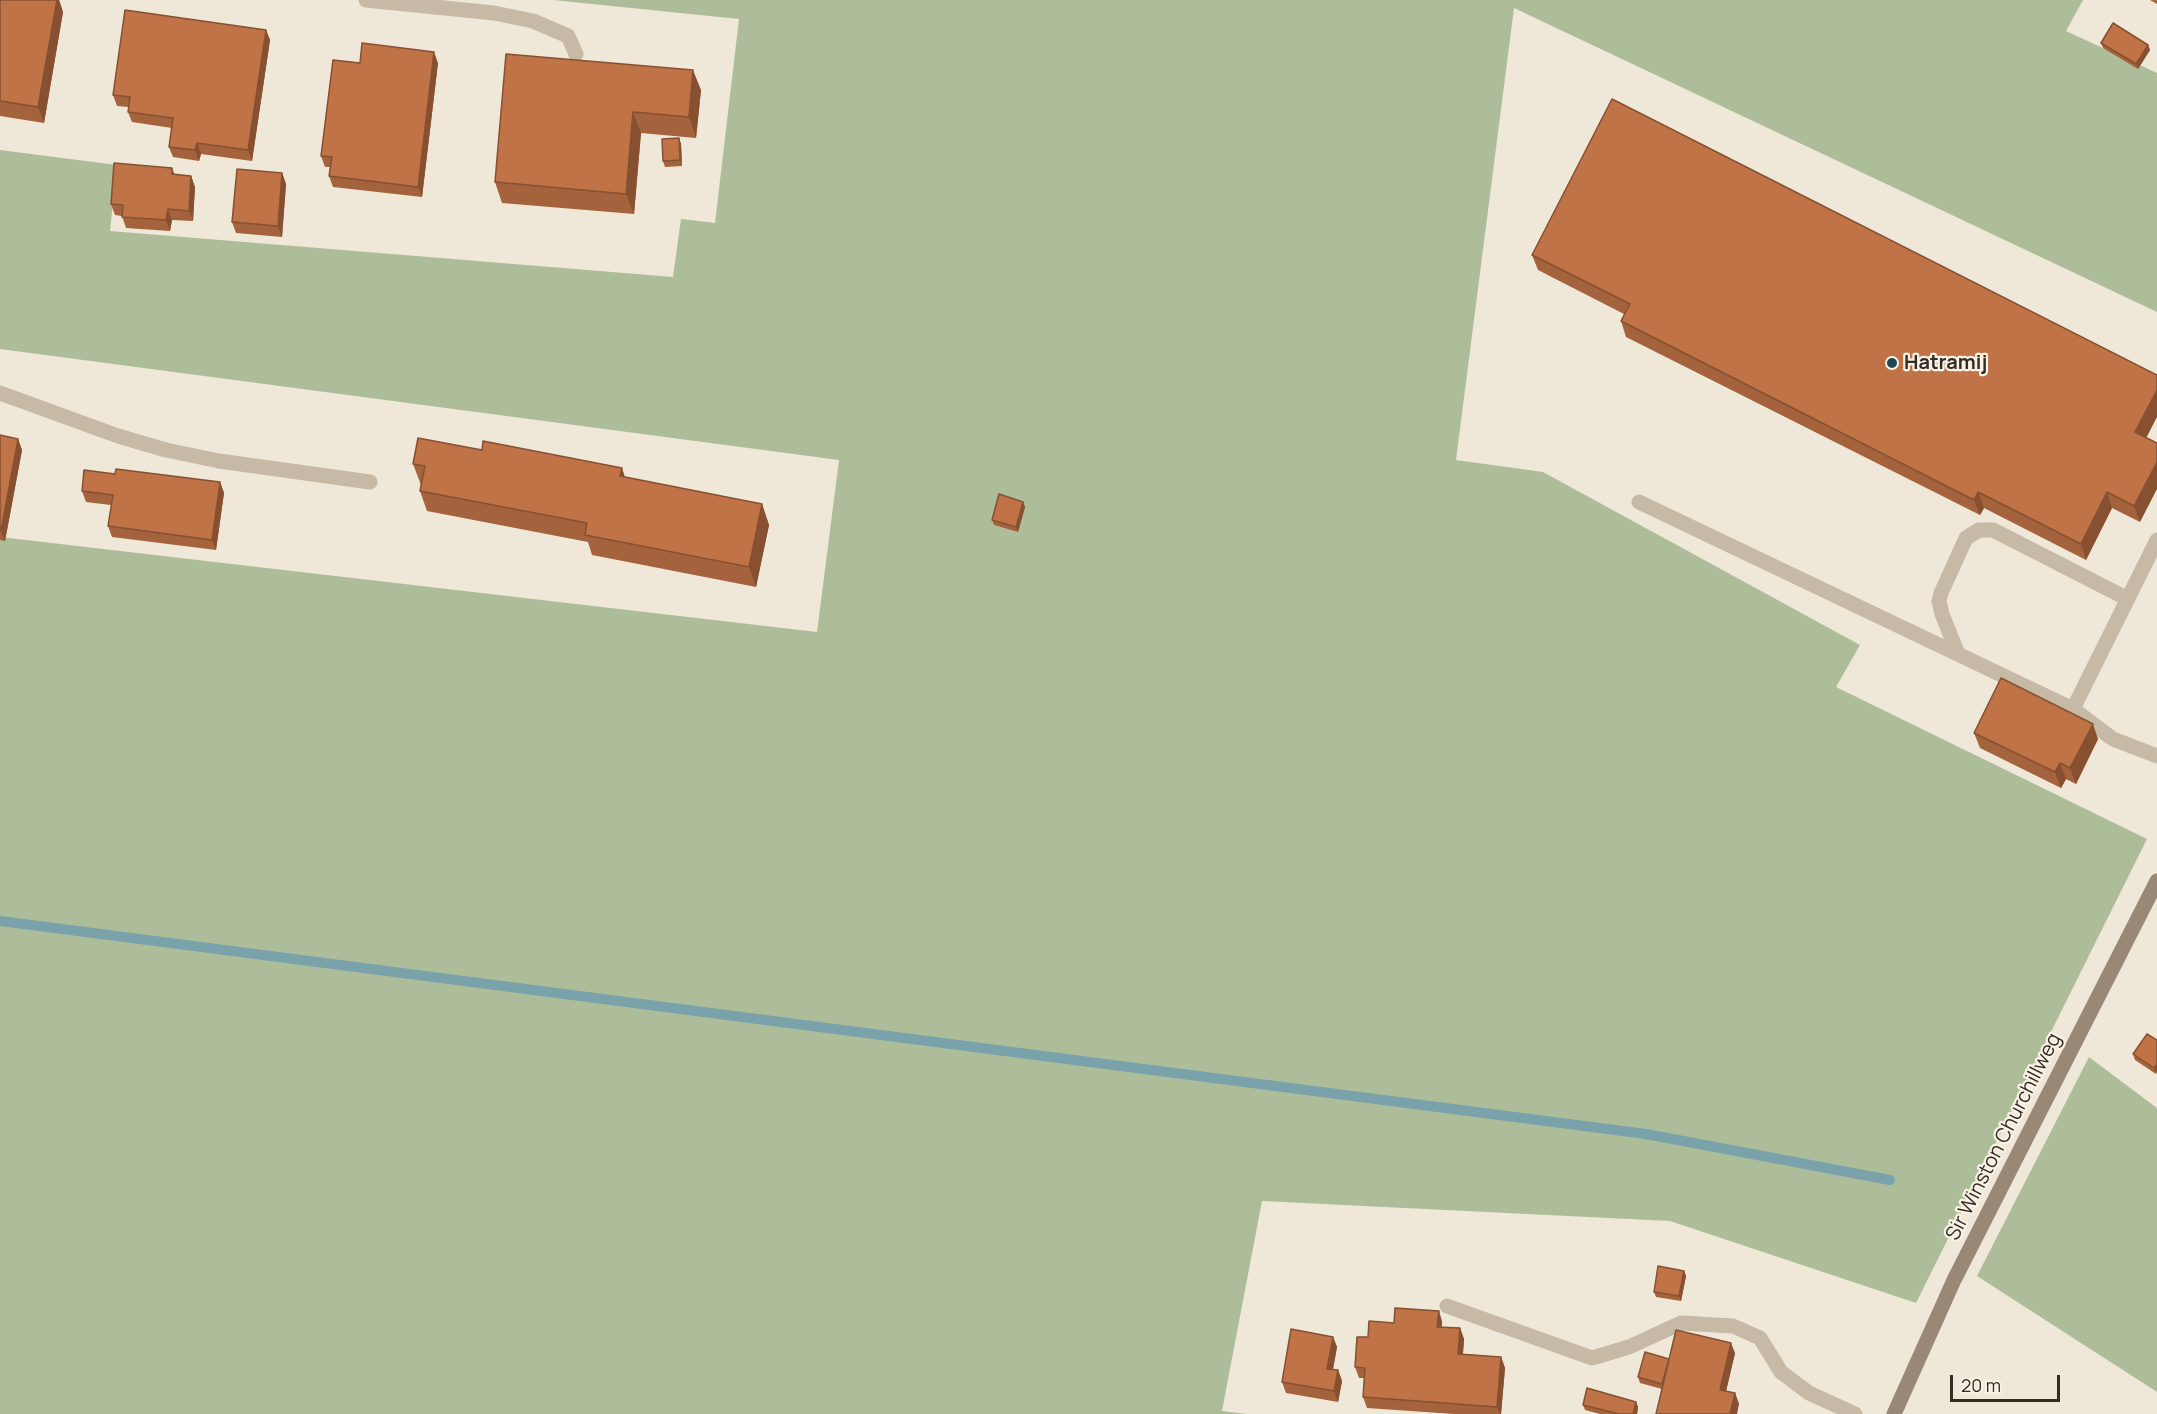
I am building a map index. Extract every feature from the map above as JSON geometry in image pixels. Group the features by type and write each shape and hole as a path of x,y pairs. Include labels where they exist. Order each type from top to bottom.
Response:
{"street":[{"path":"366,0 494,13 532,21 568,36 576,54"},
{"path":"0,393 118,436 166,450 370,482"},
{"path":"1639,502 2073,709 2113,740 2157,756"},
{"path":"1958,654 1942,614 1941,593 1966,538 1979,530 1993,530 2127,599"},
{"path":"2073,709 2157,540"},
{"name":"Sir Winston Churchillweg","path":"1894,1414 1954,1280 2157,881"},
{"path":"1447,1306 1592,1358 1629,1347 1681,1323 1733,1326 1760,1338 1781,1372 1809,1393 1855,1414"}],"green space":[{"path":"553,0 2083,0 2066,31 2157,73 2157,312 1514,8 1456,460 1543,472 1860,645 1836,687 2147,839 1916,1303 1670,1221 1262,1201 1222,1411 1247,1414 0,1414 0,537 817,632 839,460 0,349 0,150 117,165 110,231 673,277 681,219 715,223 739,19"},
{"path":"2089,1057 2157,1108 2157,1392 1977,1276"}],"building":[{"path":"0,0 57,0 38,107 0,101"},
{"path":"125,10 266,30 248,150 197,143 195,150 169,147 173,118 128,112 130,97 113,95"},
{"path":"2113,23 2148,45 2136,64 2101,43"},
{"path":"362,43 434,52 418,187 329,176 332,157 321,156 333,60 360,63"},
{"path":"506,54 693,70 689,117 633,112 626,194 495,182"},
{"name":"Hatramij","path":"1612,99 2157,375 2157,390 2135,432 2157,443 2157,462 2134,506 2107,492 2081,544 1978,492 1974,500 1621,321 1630,304 1532,255"},
{"path":"679,138 680,160 663,161 662,139"},
{"path":"114,163 172,168 172,174 191,176 189,211 168,209 166,220 122,217 123,205 111,204"},
{"path":"237,169 282,173 278,226 232,222"},
{"path":"0,435 18,439 1,531 0,530"},
{"path":"418,438 482,450 483,441 622,468 620,476 762,504 749,567 585,535 587,523 420,491 425,466 413,464"},
{"path":"116,469 220,482 212,540 108,526 113,495 82,491 84,470 115,474"},
{"path":"999,494 1023,502 1016,527 992,520"},
{"path":"2001,678 2093,724 2070,768 2060,763 2055,772 1974,733"},
{"path":"2147,1034 2157,1040 2157,1064 2154,1068 2133,1054"},
{"path":"1658,1266 1684,1271 1679,1296 1654,1292"},
{"path":"1395,1308 1439,1311 1437,1327 1460,1328 1458,1354 1501,1357 1497,1407 1363,1397 1365,1368 1355,1367 1357,1337 1368,1337 1369,1321 1394,1323"},
{"path":"1291,1329 1333,1337 1327,1369 1338,1370 1334,1391 1282,1382"},
{"path":"1676,1330 1731,1343 1720,1390 1735,1393 1730,1414 1656,1414"},
{"path":"1645,1352 1669,1359 1662,1384 1638,1377"},
{"path":"1587,1388 1636,1402 1633,1414 1619,1414 1583,1405"}],"waterway":[{"path":"0,921 1646,1134 1890,1180"}],"place":[{"name":"Hatramij","path":"1892,363"}]}
